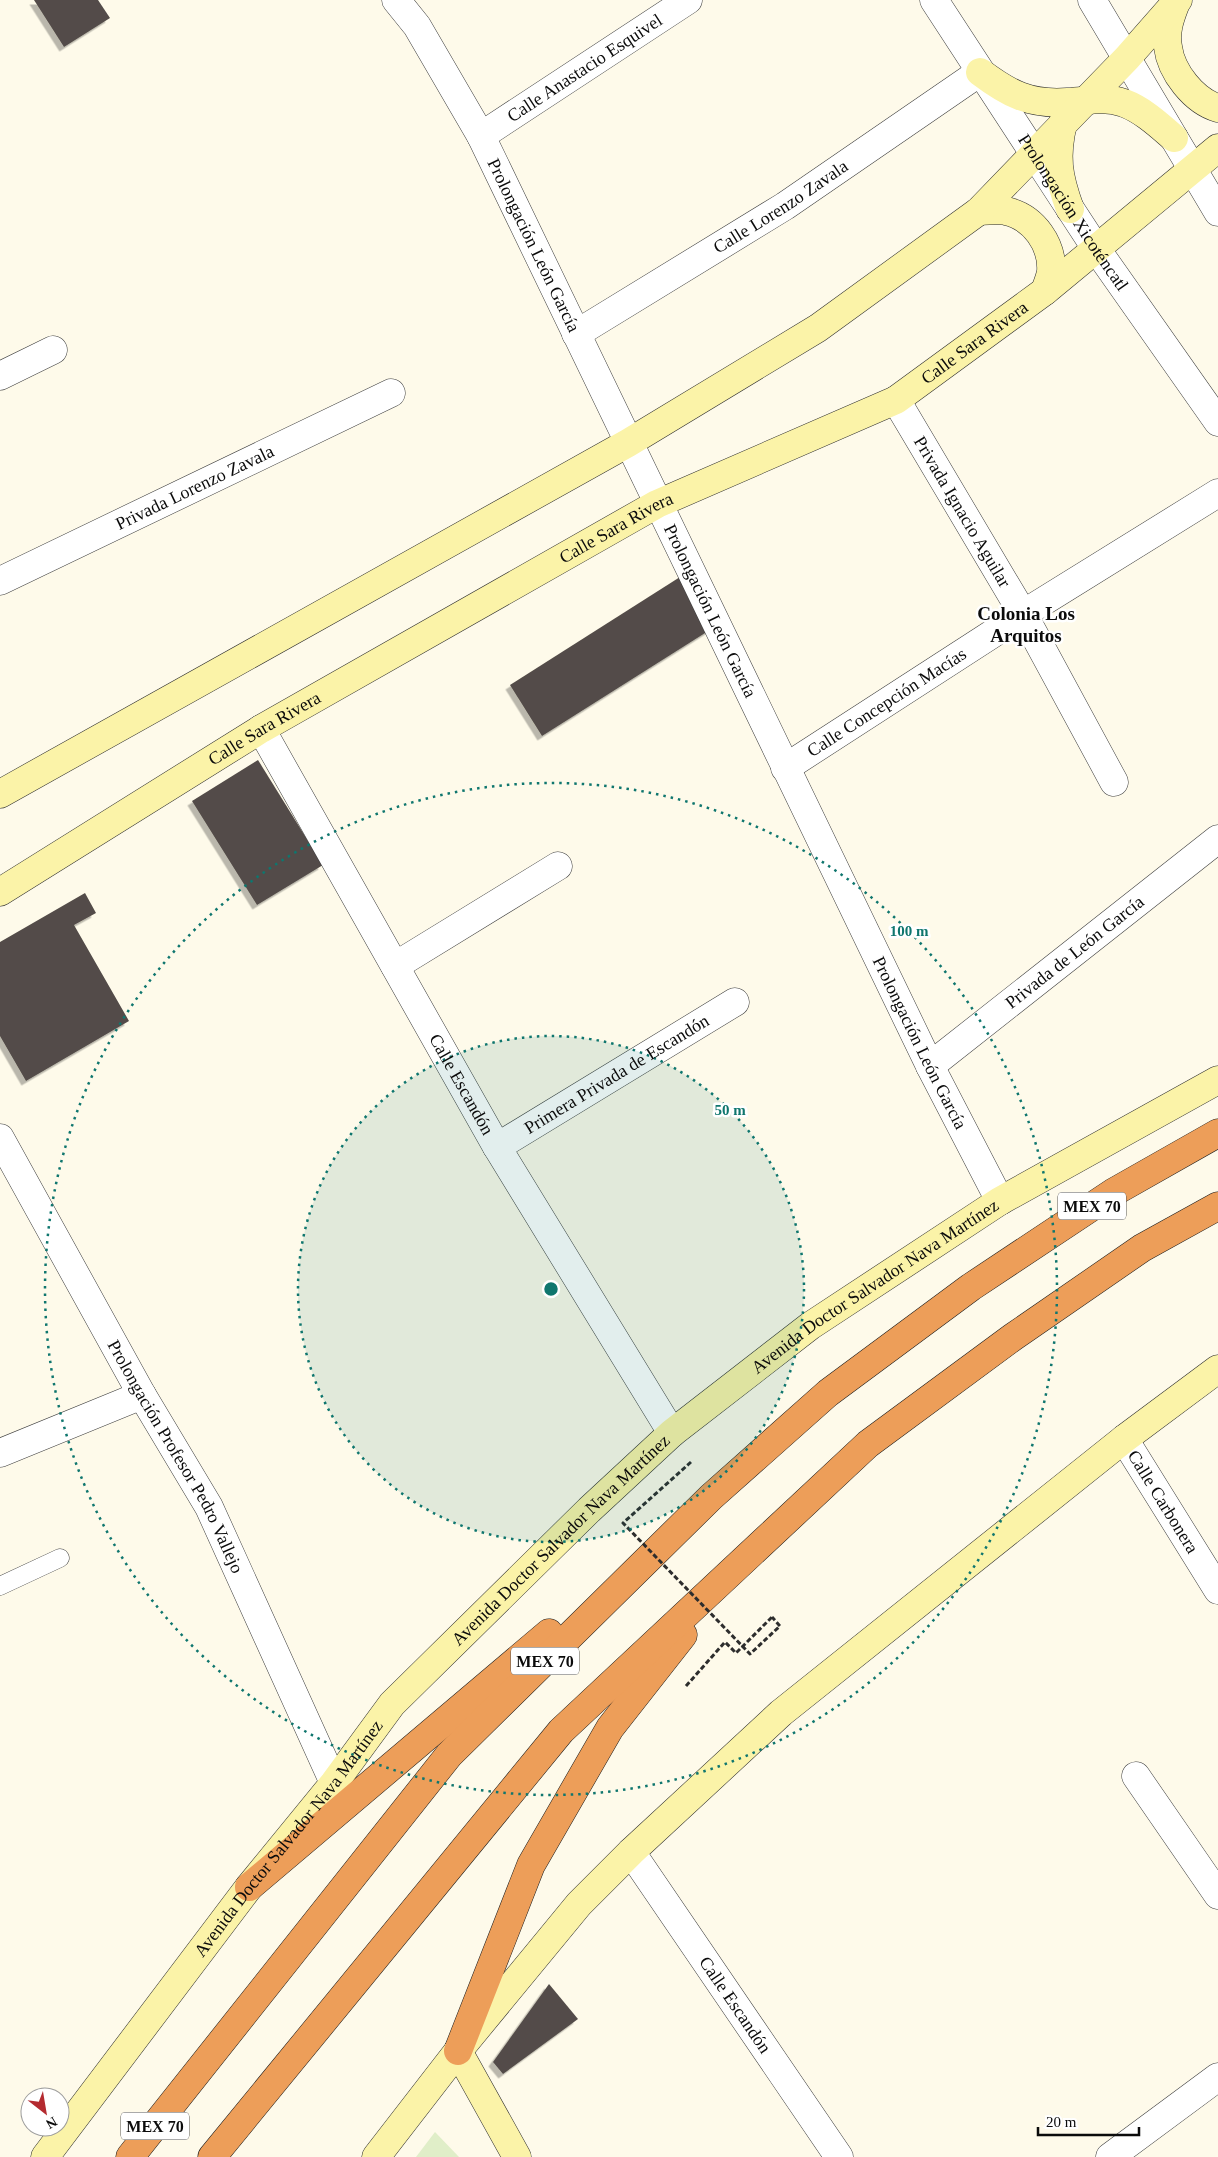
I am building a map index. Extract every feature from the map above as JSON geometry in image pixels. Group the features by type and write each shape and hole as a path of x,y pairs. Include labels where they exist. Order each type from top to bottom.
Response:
{"highway":[{"name":"MEX 70","path":"130,2157 449,1755 710,1497 828,1393 971,1287 1114,1192 1218,1133"},
{"path":"212,2157 561,1731 868,1444 1013,1338 1142,1248 1218,1206"},
{"path":"249,1887 710,1497"},
{"path":"458,2051 522,1886 536,1857 610,1728 737,1565"}],"street":[{"name":"Prolongación León García","path":"396,0 418,26 481,136 657,504 930,1066 1000,1201"},
{"name":"Calle Anastacio Esquivel","path":"481,136 688,0"},
{"name":"Prolongación Xicoténcatl","path":"934,0 1097,250 1218,422"},
{"path":"1092,0 1218,212"},
{"path":"0,794 628,442 818,328 979,211 1127,58 1177,0"},
{"path":"1177,0 1167,31 1168,47 1173,66 1196,96 1218,108"},
{"path":"980,72 1001,87 1022,98 1050,103 1086,101 1097,98 1126,104 1142,112 1174,138"},
{"name":"Calle Lorenzo Zavala","path":"576,334 785,206 980,72"},
{"path":"1063,123 1058,142 1057,160 1060,181 1070,208"},
{"name":"Calle Sara Rivera","path":"0,892 261,728 657,504 896,400 1045,291 1097,250 1218,148"},
{"path":"979,211 1006,211 1020,216 1034,226 1042,237 1049,254 1051,272 1045,291"},
{"path":"0,376 53,350"},
{"name":"Privada Lorenzo Zavala","path":"0,582 391,393"},
{"name":"Privada Ignacio Aguilar","path":"896,400 1023,614 1114,782"},
{"name":"Calle Concepción Macías","path":"785,768 1023,614 1218,493"},
{"name":"Calle Escandón","path":"261,728 497,1147 672,1432"},
{"name":"Privada de León García","path":"930,1066 1218,839"},
{"path":"395,966 558,866"},
{"name":"Primera Privada de Escandón","path":"497,1147 735,1002"},
{"name":"Avenida Doctor Salvador Nava Martínez","path":"45,2157 249,1887 334,1783 392,1704 589,1510 672,1432 810,1326 1000,1201 1218,1080"},
{"name":"Prolongación Profesor Pedro Vallejo","path":"0,1138 142,1395 209,1507 334,1783"},
{"path":"376,2157 458,2051 579,1904 631,1852 781,1713 1124,1439 1218,1369"},
{"path":"0,1453 142,1395"},
{"name":"Calle Carbonera","path":"1124,1439 1218,1590"},
{"path":"1136,1776 1218,1894"},
{"name":"Calle Escandón","path":"631,1852 839,2157"},
{"path":"458,2051 517,2157"},
{"path":"1110,2157 1218,2077"}],"lane":[{"path":"0,1586 60,1558"}],"path":[{"path":"680,1693 725,1642 736,1653 772,1617 780,1626 750,1654 623,1523 691,1462"}],"green space":[{"path":"435,2132 459,2157 416,2157"}],"building":[{"path":"34,0 98,0 110,18 64,47"},
{"path":"680,577 713,628 542,736 510,685"},
{"path":"258,760 323,865 257,905 192,801"},
{"path":"85,893 96,913 74,925 129,1021 26,1081 0,1036 0,942"},
{"path":"549,1984 578,2019 503,2074 493,2062"}],"district":[{"name":"Colonia Los Arquitos","path":"1026,624"}]}
